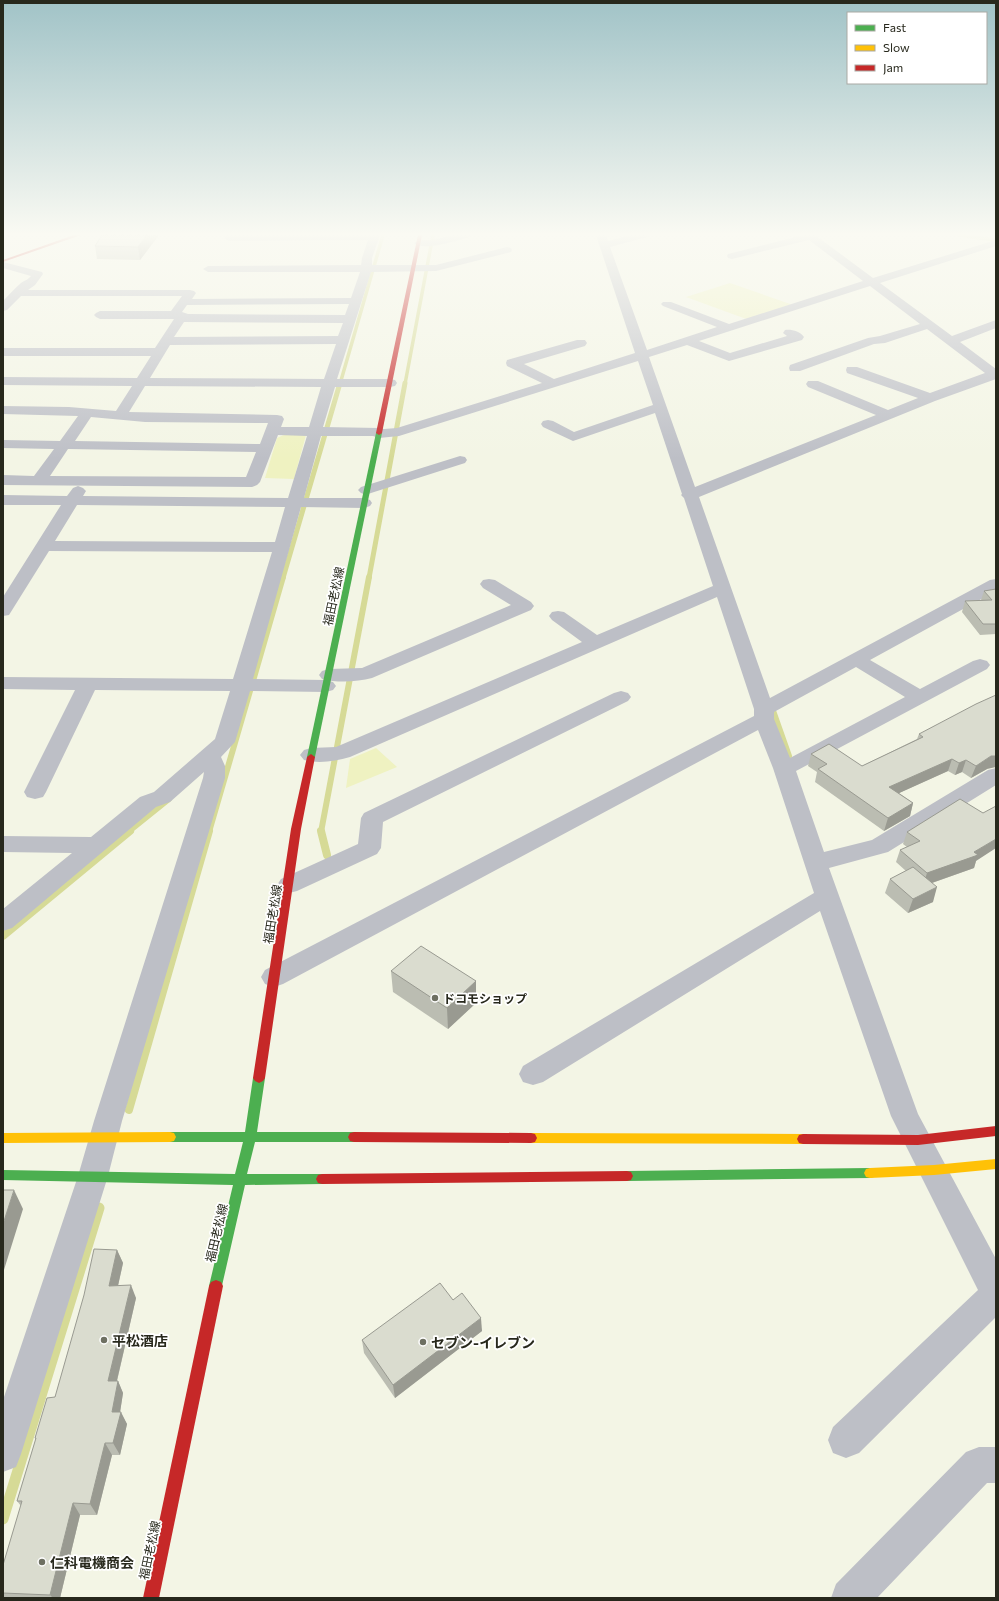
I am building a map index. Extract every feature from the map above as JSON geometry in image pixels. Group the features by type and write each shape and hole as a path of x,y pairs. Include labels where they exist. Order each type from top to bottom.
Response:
{"main road":[{"name":"福田老松線","path":"151,1598 228,1230 241,1180 250,1136 289,885 296,829 311,755 340,677 365,497 390,383 411,310"},
{"path":"3,1138 250,1136 918,1140 996,1131"},
{"path":"3,1175 241,1180 873,1173 934,1170 996,1164"}],"street":[{"path":"120,416 160,352 181,310"},
{"path":"3,922 148,802 162,797 212,762 225,742 281,547 301,503 336,383 343,340 353,310"},
{"path":"629,310 645,354 660,407 693,493 722,588 824,860 827,896 905,1116 934,1170 996,1294 846,1440"},
{"path":"682,310 729,328"},
{"path":"272,432 396,433 786,310"},
{"path":"904,310 925,326 951,341 993,373"},
{"path":"100,315 176,320 350,319"},
{"path":"159,328 176,320"},
{"path":"951,341 996,324"},
{"path":"795,368 872,341 881,340 925,326"},
{"path":"707,364 798,336 790,333"},
{"path":"166,340 343,340"},
{"path":"688,341 729,357"},
{"path":"553,383 512,363 581,342"},
{"path":"563,348 605,367"},
{"path":"3,352 160,352"},
{"path":"852,370 930,398"},
{"path":"693,493 993,373"},
{"path":"3,381 390,383"},
{"path":"813,384 888,415"},
{"path":"548,424 573,437 660,407"},
{"path":"3,410 88,412 145,418 277,419 252,482 3,480"},
{"path":"39,480 88,412"},
{"path":"3,444 265,448"},
{"path":"3,500 301,503 365,497 387,484 460,460"},
{"path":"3,611 85,480"},
{"path":"44,546 281,547"},
{"path":"3,683 242,685 365,674 525,606 489,584"},
{"path":"274,977 996,584"},
{"path":"311,755 338,754 722,588"},
{"path":"558,616 596,643"},
{"path":"857,660 920,698"},
{"path":"790,766 980,665"},
{"path":"35,792 88,683"},
{"path":"289,885 369,848 372,818 621,698"},
{"path":"3,1454 93,1176 103,1137 214,778 212,762"},
{"path":"824,860 880,846 996,776"},
{"path":"3,844 96,845"},
{"path":"533,1074 827,896"},
{"path":"3,901 28,901"},
{"path":"850,1598 979,1465 996,1465"}],"green space":[{"path":"721,310 779,310 749,320"},
{"path":"286,434 306,435 294,479 265,478 277,438"},
{"path":"376,748 397,767 346,788 350,759"}],"building":[{"path":"996,589 996,624 983,624 965,601 992,600 984,591"},
{"path":"996,695 996,756 991,756 976,766 966,760 959,763 952,759 889,787 913,803 888,818 818,769 827,764 811,754 829,744 862,766 923,737 919,734"},
{"path":"960,799 983,813 996,806 996,839 974,852 978,855 927,873 900,850 920,841 907,832"},
{"path":"913,867 937,887 913,899 890,879"},
{"path":"421,946 476,981 447,1008 391,971"},
{"path":"3,1190 14,1190 3,1224"},
{"path":"94,1249 117,1250 109,1286 131,1285 108,1381 118,1381 112,1412 121,1412 113,1443 105,1443 90,1504 73,1503 50,1595 3,1593 3,1565 22,1501 17,1501 47,1398 55,1397 84,1295"},
{"name":"セブン-イレブン","path":"440,1283 453,1300 462,1293 481,1318 393,1385 362,1340"}],"waterway":[{"path":"340,384 361,310"},
{"path":"405,384 419,310"},
{"path":"283,578 340,383"},
{"path":"369,578 405,383"},
{"path":"253,681 283,577"},
{"path":"321,831 369,577"},
{"path":"209,832 250,691"},
{"path":"771,705 789,756"},
{"path":"128,832 169,799"},
{"path":"3,936 130,831"},
{"path":"129,1110 209,831"},
{"path":"321,831 327,855"},
{"path":"3,1519 99,1208"}],"traffic: fast":[{"path":"311,757 379,433"},
{"path":"216,1286 250,1136 259,1078"},
{"path":"170,1137 354,1137"},
{"path":"627,1176 870,1173"},
{"path":"3,1175 241,1180 322,1179"}],"traffic: slow":[{"path":"3,1138 170,1137"},
{"path":"531,1138 803,1139"},
{"path":"870,1173 934,1170 996,1164"}],"traffic: jam":[{"path":"379,433 405,310"},
{"path":"259,1078 296,829 311,757"},
{"path":"803,1139 918,1140 996,1131"},
{"path":"354,1137 531,1138"},
{"path":"322,1179 627,1176"},
{"path":"151,1598 216,1286"}],"place":[{"name":"ドコモショップ","path":"435,998"},
{"name":"平松酒店","path":"104,1340"},
{"name":"セブン-イレブン","path":"423,1342"},
{"name":"仁科電機商会","path":"42,1562"}]}
